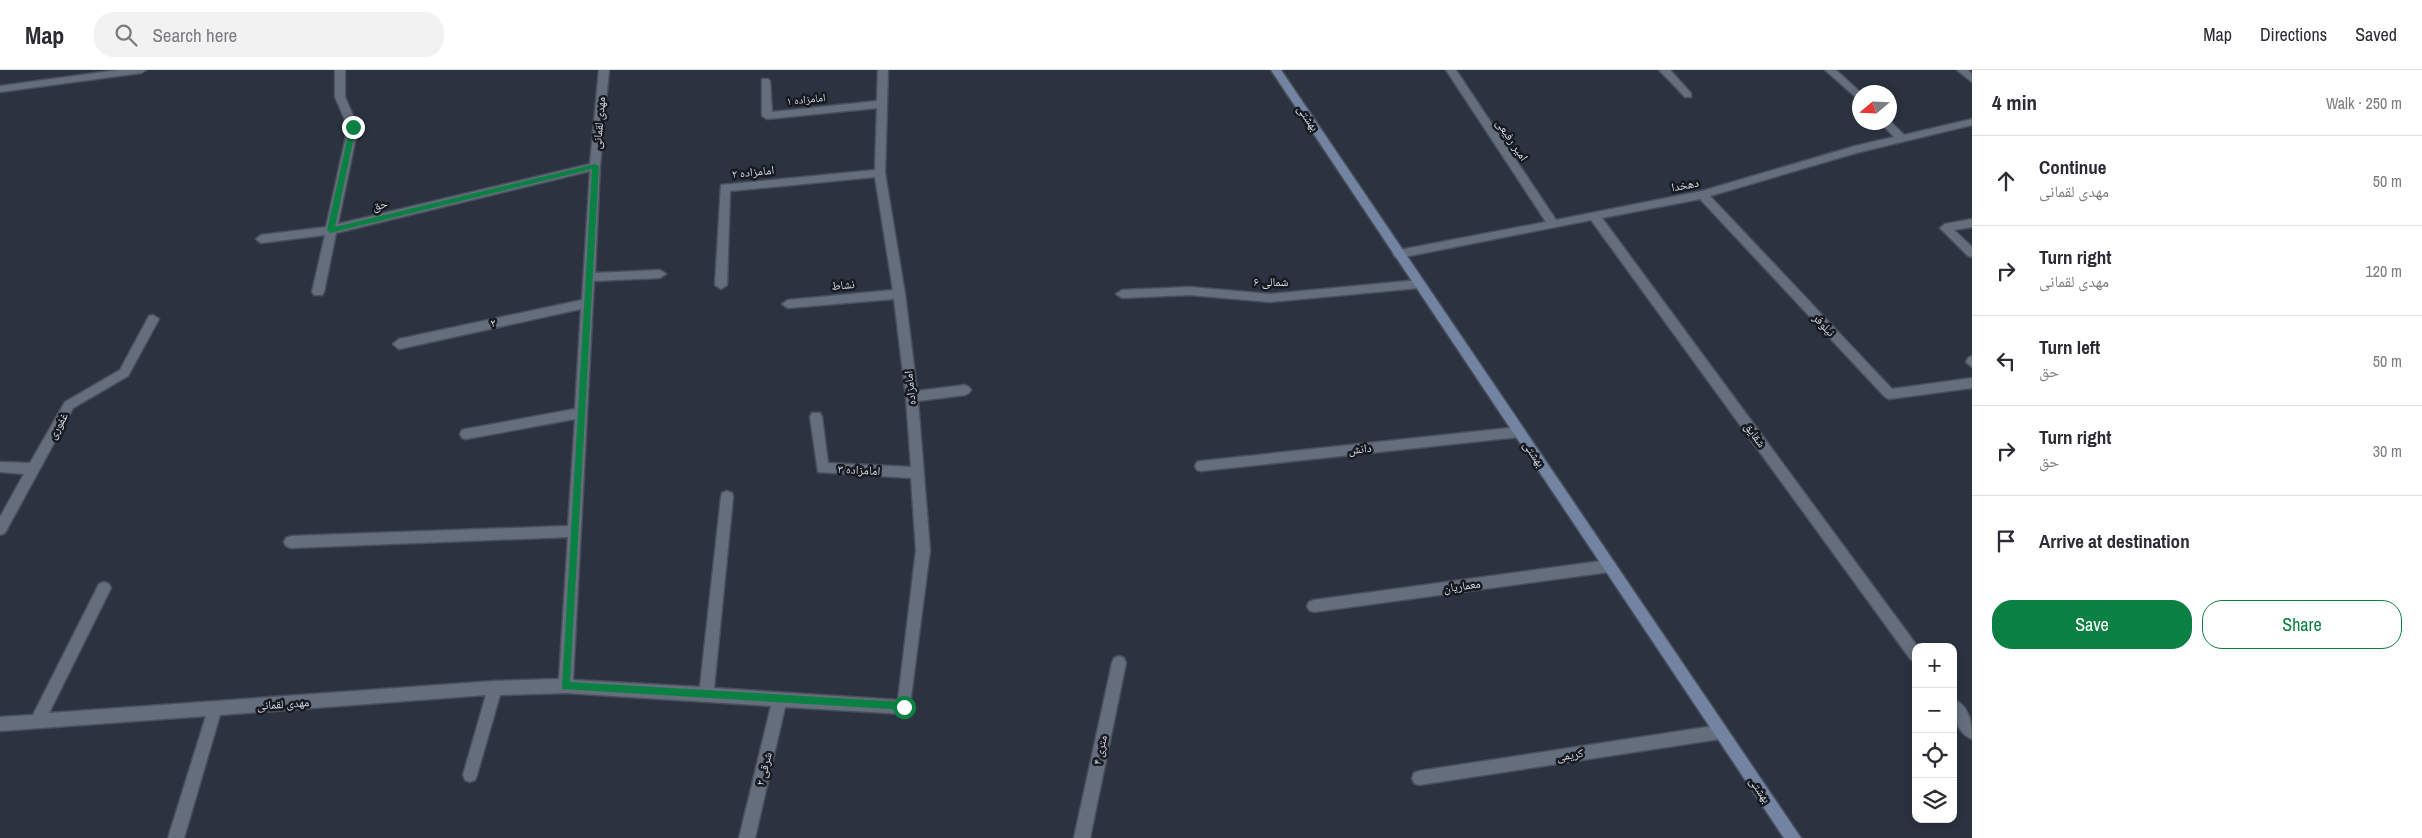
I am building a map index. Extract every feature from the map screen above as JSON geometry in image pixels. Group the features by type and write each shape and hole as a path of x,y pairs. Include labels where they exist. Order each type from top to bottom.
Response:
{"main road":[{"name":"بهشتی","path":"1276,70 1793,838"}],"street":[{"path":"0,89 140,70"},
{"path":"318,292 353,127 340,97 340,70"},
{"name":"مهدی لقمانی","path":"566,686 595,166 604,70"},
{"name":"امامزاده","path":"883,70 880,173 899,294 912,397 923,550 904,707"},
{"name":"امیر رفیعی","path":"1451,70 1553,224"},
{"path":"1664,70 1688,95"},
{"path":"1830,70 1852,91"},
{"path":"1962,70 1972,79"},
{"name":"امامزاده ۱","path":"765,81 767,116 882,104"},
{"name":"دهخدا","path":"1399,254 1702,195 1855,150 1972,122"},
{"path":"1893,130 1902,139"},
{"name":"حق","path":"261,239 330,230 595,166"},
{"name":"امامزاده ۲","path":"721,285 725,188 880,173"},
{"name":"نیلوفر","path":"1702,195 1889,394 1972,383"},
{"name":"شقایق","path":"1594,216 1912,650"},
{"path":"1972,224 1945,228 1972,253"},
{"path":"589,277 660,274"},
{"name":"شمالی ۶","path":"1122,294 1190,291 1270,298 1419,284"},
{"name":"نشاط","path":"788,304 899,294"},
{"name":"۲","path":"399,344 587,303"},
{"name":"غفوری","path":"0,529 69,405 124,373 153,319"},
{"path":"912,397 965,390"},
{"path":"466,434 581,413"},
{"name":"امامزاده ۳","path":"816,417 822,468 918,473"},
{"name":"دانش","path":"1201,466 1519,432"},
{"path":"0,467 33,469"},
{"path":"706,695 727,498"},
{"path":"291,542 575,531"},
{"name":"معماریان","path":"1314,606 1609,566"},
{"path":"37,722 104,588"},
{"name":"۴ متری","path":"1082,838 1119,663"},
{"name":"مهدی لقمانی","path":"0,724 495,688 566,686 904,707"},
{"path":"470,775 495,688"},
{"name":"۲ شرقی","path":"747,838 780,699"},
{"path":"176,838 216,709"},
{"path":"1957,711 1972,732"},
{"name":"کریمی","path":"1419,778 1720,732"}],"route":[{"path":"353,127 330,230 595,166 566,686 904,707"}]}
